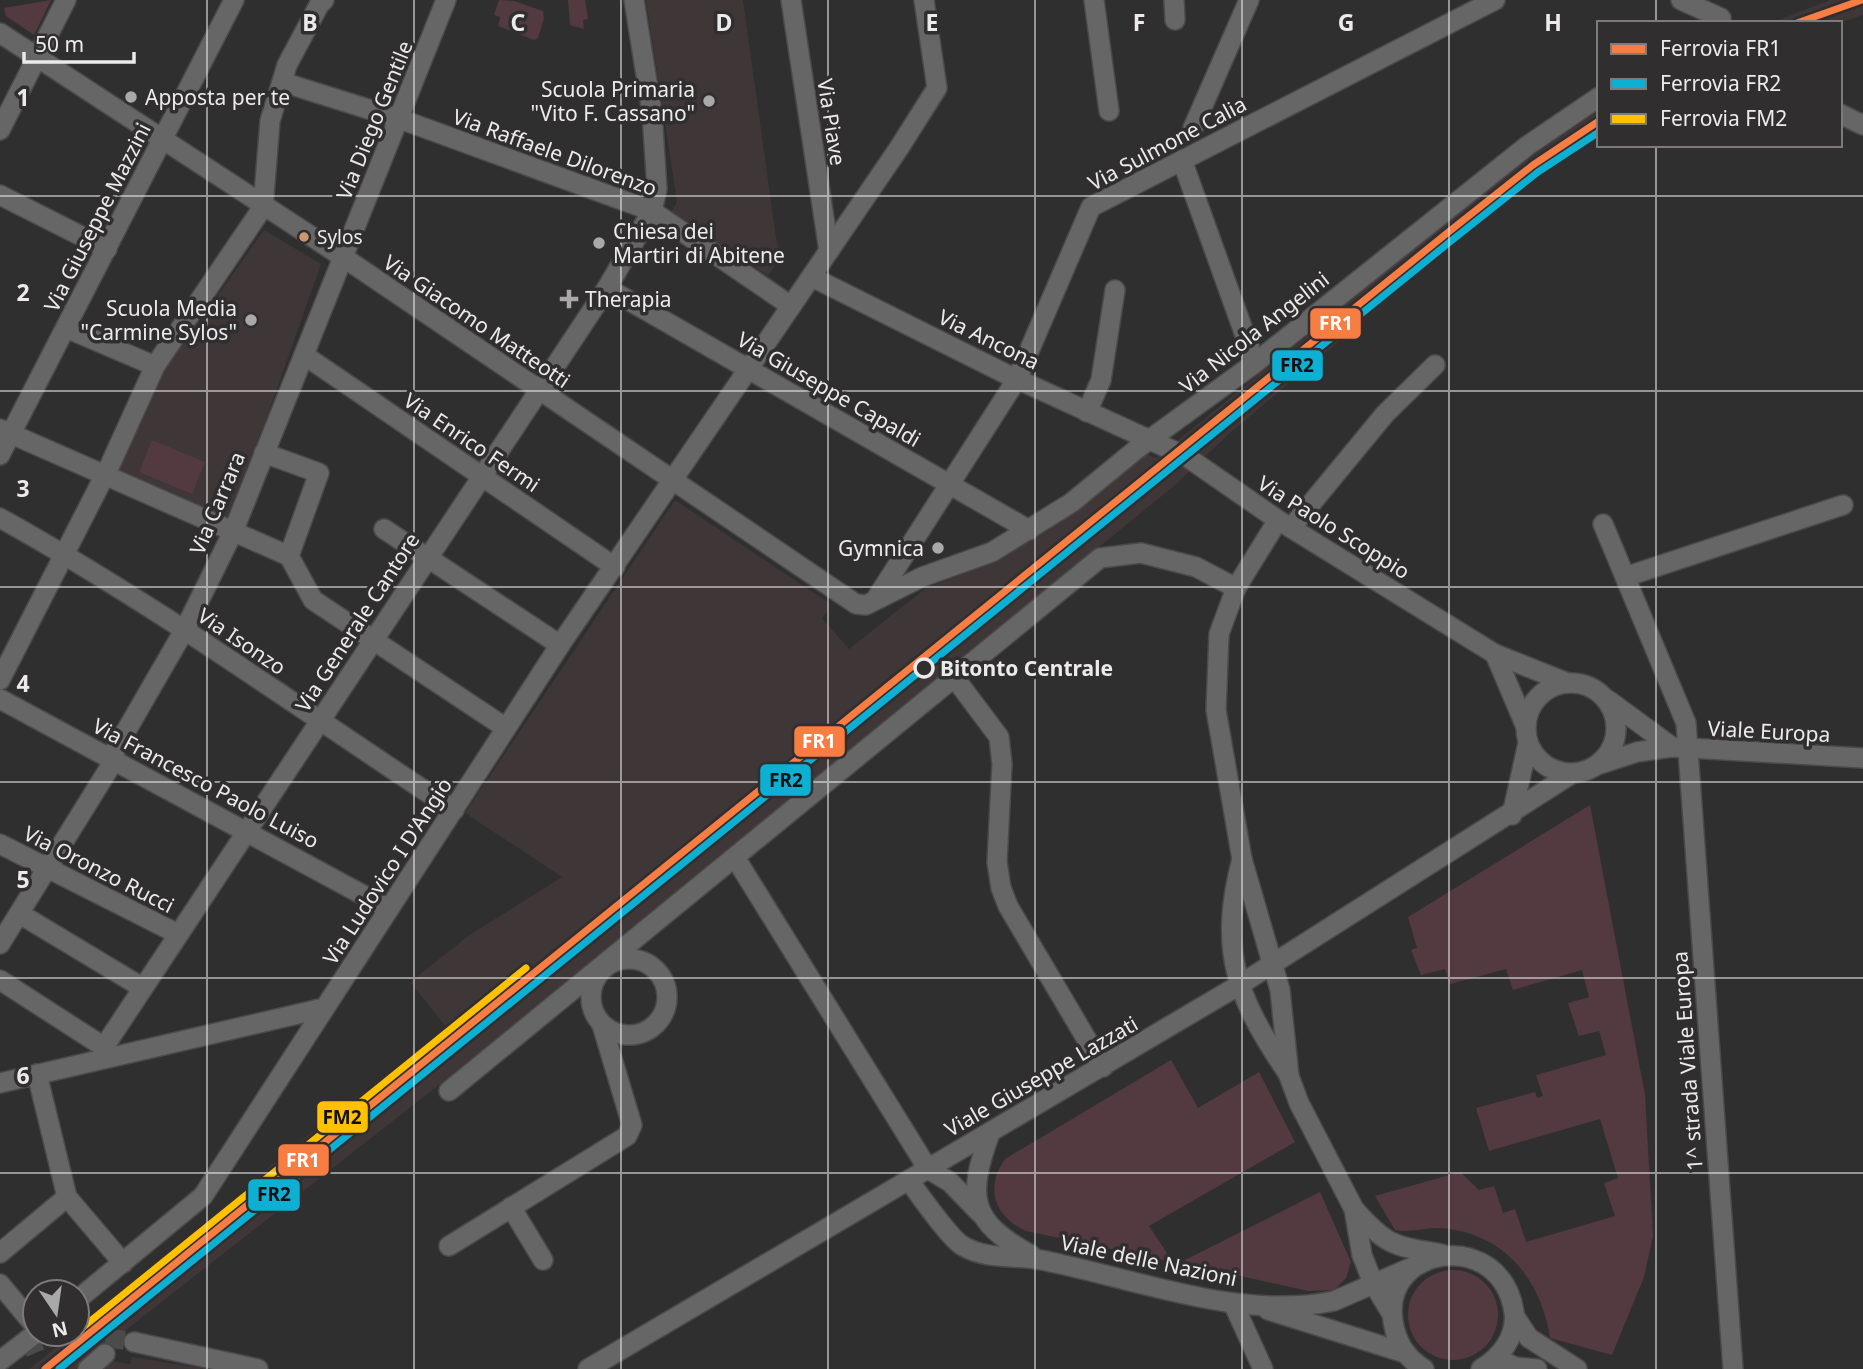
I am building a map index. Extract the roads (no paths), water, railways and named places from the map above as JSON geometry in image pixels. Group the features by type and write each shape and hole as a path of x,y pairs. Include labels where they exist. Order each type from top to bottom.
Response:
{"street":[{"path":"0,130 66,0"},
{"name":"Via Giuseppe Mazzini","path":"0,455 5,432 66,328 234,0"},
{"path":"0,680 105,475 155,366 263,207 270,121 287,65 318,5 324,0"},
{"name":"Via Diego Gentile","path":"343,257 446,0"},
{"path":"634,0 658,174 652,211"},
{"name":"Via Piave","path":"791,0 829,251"},
{"name":"Via Ludovico I D'Angiò","path":"91,1289 203,1196 560,645 750,370 937,88 924,0"},
{"path":"1094,0 1109,111"},
{"path":"1174,0 1175,20"},
{"path":"1193,128 1249,0"},
{"name":"Via Sulmone Calia","path":"875,601 1017,379 1091,207 1494,0"},
{"path":"1681,0 1720,14"},
{"name":"Via Giacomo Matteotti","path":"0,33 343,257 856,604"},
{"name":"Via Raffaele Dilorenzo","path":"282,82 400,119 652,211 792,306"},
{"name":"Via Nicola Angelini","path":"856,604 875,601 922,577 992,552 1071,503 1148,441 1255,363 1527,146 1597,98"},
{"path":"1842,115 1863,125"},
{"path":"1182,160 1255,363"},
{"path":"0,195 107,249"},
{"name":"Via Generale Cantore","path":"105,1052 178,934 607,288 652,211"},
{"name":"Via Carrara","path":"0,944 48,869 185,629 233,532 343,257"},
{"name":"Via Ancona","path":"812,276 1148,441"},
{"name":"Via Giuseppe Capaldi","path":"607,288 1029,530"},
{"path":"1087,412 1101,380 1115,290"},
{"path":"66,328 155,366"},
{"name":"Via Enrico Fermi","path":"304,355 615,567"},
{"path":"1289,1076 1280,990 1242,859 1216,710 1219,634 1236,589 1284,524 1385,414 1435,365"},
{"path":"5,432 289,556 313,600 506,728"},
{"name":"Via Paolo Scoppio","path":"1148,441 1187,457 1284,524 1495,654 1568,682"},
{"path":"264,453 318,473 289,556"},
{"path":"1625,577 1843,505"},
{"name":"Via Isonzo","path":"0,517 185,629 454,810"},
{"name":"1^ strada Viale Europa","path":"1603,524 1686,723 1680,748 1733,1369"},
{"path":"384,529 560,645"},
{"path":"910,546 922,577"},
{"path":"449,1091 603,968 1100,558 1141,553 1196,567 1236,589"},
{"path":"1495,654 1527,735 1545,766 1573,774 1599,764 1615,740 1614,711 1606,698"},
{"path":"954,677 992,725 1002,751 996,815 996,862 1000,888 1103,1067"},
{"path":"1512,815 1527,735 1528,713 1543,692 1568,682 1582,684 1606,698 1680,748"},
{"name":"Via Francesco Paolo Luiso","path":"0,699 389,909"},
{"name":"Viale Europa","path":"1599,764 1637,752 1680,748 1863,758"},
{"name":"Viale Giuseppe Lazzati","path":"588,1369 1241,984 1573,774"},
{"name":"Via Oronzo Rucci","path":"0,844 178,934"},
{"path":"736,859 928,1169"},
{"path":"1242,859 1233,893 1231,956 1259,1031 1289,1076 1299,1103 1354,1209 1362,1255 1373,1283 1392,1314 1395,1335 1405,1353 1424,1369"},
{"path":"20,914 143,988"},
{"path":"449,1246 627,1136 632,1125 602,1025 591,1004 591,991 603,968 628,958 653,966 667,988 668,1002 665,1013 648,1031 624,1035 602,1025"},
{"path":"0,980 105,1052"},
{"path":"0,1083 105,1052 324,1009"},
{"path":"37,1074 67,1197 123,1263"},
{"path":"980,1213 976,1185 990,1133"},
{"name":"Viale delle Nazioni","path":"928,1169 950,1182 991,1228 1008,1242 1038,1259"},
{"name":"Viale delle Nazioni","path":"909,1181 962,1246 995,1256 1038,1259 1241,1304 1405,1353"},
{"path":"0,1253 67,1197"},
{"path":"511,1208 543,1260"},
{"path":"1354,1209 1387,1242 1398,1247 1446,1255 1466,1255 1494,1270 1511,1296 1515,1317 1529,1338 1577,1369"},
{"name":"Viale delle Nazioni","path":"1241,1304 1320,1304 1347,1297 1373,1283 1446,1255"},
{"path":"1392,1314 1401,1283 1424,1262"},
{"path":"0,1284 21,1309"},
{"path":"1241,1304 1263,1369"},
{"path":"1515,1317 1509,1339 1491,1365 1537,1369"},
{"path":"134,1342 258,1369"},
{"path":"0,1361 21,1345"},
{"path":"88,1369 105,1354"}],"tunnel":[{"path":"91,1335 134,1342"}],"rail line":[{"name":"FR1","path":"1803,21 1862,0"},
{"name":"FR1","path":"45,1369 1446,234 1533,165 1597,122"},
{"name":"FR2","path":"59,1369 1451,241 1538,172 1597,133"},
{"name":"FM2","path":"91,1321 526,968"}],"place":[{"name":"Apposta per te","path":"131,97"},
{"name":"Scuola Primaria \"Vito F. Cassano\"","path":"709,101"},
{"name":"Sylos","path":"304,237"},
{"name":"Chiesa dei Martiri di Abitene","path":"599,243"},
{"name":"Therapia","path":"569,299"},
{"name":"Scuola Media \"Carmine Sylos\"","path":"251,320"},
{"name":"Gymnica","path":"938,548"},
{"name":"Bitonto Centrale","path":"924,668"}]}
